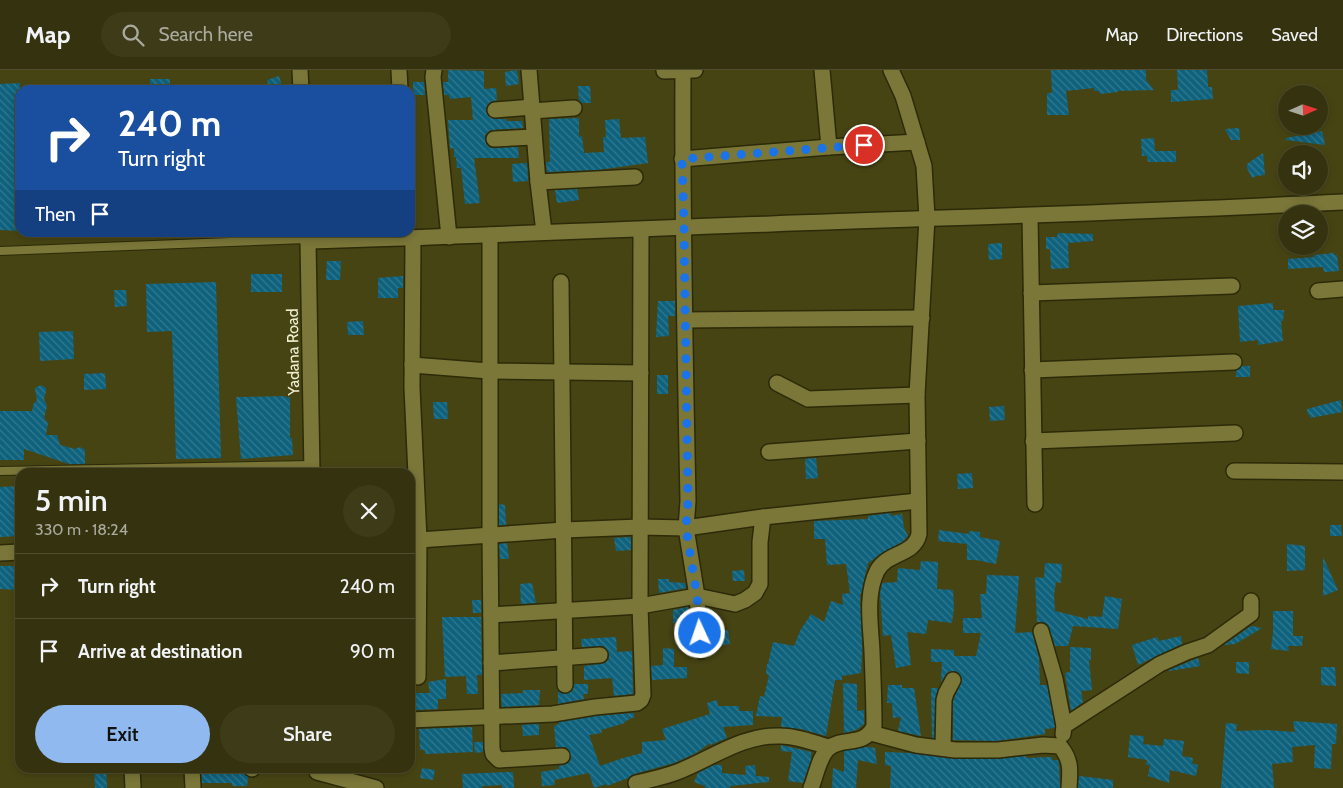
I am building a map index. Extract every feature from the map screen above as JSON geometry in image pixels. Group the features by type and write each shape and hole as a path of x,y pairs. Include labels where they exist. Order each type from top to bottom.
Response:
{"street":[{"path":"300,70 301,85"},
{"path":"399,70 400,85"},
{"path":"434,70 433,77 449,237"},
{"path":"528,70 544,232"},
{"path":"683,70 682,159 688,501 686,528 697,596 700,651"},
{"path":"664,71 695,70"},
{"path":"822,70 829,147"},
{"path":"811,788 829,748 836,744 856,741 871,733 874,726 870,599 877,571 884,562 913,547 917,542 918,534 917,395 927,218 924,166 903,96 891,70"},
{"path":"495,110 574,108"},
{"path":"494,138 534,137"},
{"path":"682,159 917,142"},
{"path":"538,182 635,177"},
{"path":"415,236 449,237 927,218 1030,216 1343,202"},
{"path":"1030,216 1034,504"},
{"path":"415,720 553,714 637,703 641,700 643,695 640,606 641,230"},
{"path":"490,235 490,615 493,754 499,760 562,756"},
{"name":"Yadana Road","path":"307,237 312,468"},
{"path":"409,237 419,540 418,677"},
{"path":"561,282 565,685"},
{"path":"1031,293 1232,286"},
{"path":"1318,291 1343,289"},
{"path":"685,320 922,318"},
{"path":"1032,370 1234,362"},
{"path":"412,365 489,371 641,373"},
{"path":"777,383 808,399 917,395"},
{"path":"1033,441 1235,432"},
{"path":"769,452 918,441"},
{"path":"1234,471 1343,472"},
{"path":"419,540 564,530 640,527 686,528 763,517 918,508"},
{"path":"490,615 640,606 697,596 736,604 755,593 760,584 760,542 763,517"},
{"path":"0,553 15,552"},
{"path":"1064,726 1160,664 1208,645 1251,614 1251,601"},
{"path":"1040,631 1055,679 1064,726 1060,746"},
{"path":"491,663 600,655"},
{"path":"943,748 944,700 954,680"},
{"path":"871,733 916,745 943,748 998,750 1043,745 1060,746 1066,752 1070,763 1069,788"},
{"path":"636,784 676,772 738,743 761,737 793,737 829,748"},
{"path":"132,773 133,788"},
{"path":"192,773 192,788"},
{"path":"318,773 322,788"},
{"path":"327,773 376,788"}],"lane":[{"path":"0,251 307,237"},
{"path":"0,471 15,471"}],"building":[{"path":"448,70 484,71 484,89 496,88 497,100 490,102 487,106 488,116 495,119 506,119 507,121 522,121 523,128 493,130 485,135 486,144 490,148 518,147 519,158 474,158 480,203 465,204 461,168 457,168 454,148 450,149 448,120 473,120 471,97 450,99 449,95 444,95 443,82 448,82"},
{"path":"517,70 519,84 506,86 505,72"},
{"path":"1051,70 1146,70 1146,80 1154,90 1117,91 1100,94 1099,91 1094,91 1094,88 1066,91 1069,115 1047,115 1047,93 1052,93"},
{"path":"1177,70 1207,70 1208,87 1212,87 1213,99 1171,102 1171,90 1178,90"},
{"path":"279,76 282,85 268,85 267,80"},
{"path":"150,79 170,79 170,85 150,85"},
{"path":"413,82 424,82 425,95 415,95 415,85 413,85"},
{"path":"20,83 20,85 15,85 15,231 0,230 0,84"},
{"path":"578,86 590,86 591,103 582,103 579,100"},
{"path":"579,118 579,137 582,136 584,153 604,152 603,137 606,137 605,120 619,119 621,138 645,137 648,163 598,170 547,172 546,162 550,162 549,119"},
{"path":"1239,128 1240,140 1231,140 1225,129"},
{"path":"1301,135 1323,135 1325,145 1286,140 1286,138"},
{"path":"1154,138 1155,151 1176,151 1176,162 1148,162 1147,156 1142,156 1141,139"},
{"path":"1263,153 1265,175 1252,178 1247,164"},
{"path":"527,163 528,181 513,182 512,164"},
{"path":"577,189 579,200 557,203 555,190"},
{"path":"1058,233 1093,234 1093,241 1068,243 1069,268 1051,269 1050,249 1046,249 1046,237 1057,237"},
{"path":"1002,243 1002,259 989,260 988,244"},
{"path":"1334,253 1334,255 1337,255 1339,271 1324,272 1323,267 1288,269 1288,259"},
{"path":"327,261 341,261 340,280 326,280"},
{"path":"251,274 282,274 282,292 251,292"},
{"path":"403,276 403,288 398,288 398,298 378,298 378,278"},
{"path":"216,282 221,458 176,459 172,331 147,332 146,284"},
{"path":"114,290 126,290 127,306 115,307"},
{"path":"658,301 675,301 675,316 668,316 669,336 656,337"},
{"path":"1273,303 1273,310 1284,310 1283,321 1281,321 1283,341 1258,345 1258,340 1240,342 1238,306"},
{"path":"363,321 364,335 348,335 347,322"},
{"path":"73,331 74,359 40,361 39,332"},
{"path":"1242,366 1250,366 1250,377 1236,377 1236,371"},
{"path":"105,373 106,389 84,390 84,374"},
{"path":"657,375 668,375 668,394 657,394"},
{"path":"41,385 46,388 44,399 47,406 44,418 48,423 46,435 57,435 60,445 75,449 80,447 85,450 85,464 69,464 24,449 24,460 0,460 0,411 32,411 34,403 37,401 35,388"},
{"path":"290,396 290,438 292,438 293,455 241,459 236,397"},
{"path":"1341,400 1342,412 1310,418 1310,415 1308,415 1307,409"},
{"path":"433,402 447,402 448,419 434,419"},
{"path":"1004,406 1005,420 990,421 989,407"},
{"path":"816,458 818,478 806,479 805,459"},
{"path":"972,473 973,488 958,489 957,474"},
{"path":"15,486 15,536 0,537 0,487"},
{"path":"499,504 505,505 506,525 499,525"},
{"path":"890,513 891,516 902,514 904,528 908,536 902,542 868,563 860,594 861,673 842,676 842,680 835,680 826,736 801,729 781,727 782,717 756,716 760,696 764,697 769,675 766,674 767,664 773,642 794,646 800,631 811,614 824,622 831,601 843,605 842,594 850,593 846,564 827,565 825,539 814,539 814,521 868,519 868,516"},
{"path":"1330,525 1341,525 1342,536 1330,536"},
{"path":"939,530 969,534 969,531 980,532 980,537 1000,541 996,564 967,560 967,544 938,541"},
{"path":"631,537 631,550 616,551 614,538"},
{"path":"507,543 509,559 500,559 499,544"},
{"path":"1287,544 1305,546 1305,570 1287,571"},
{"path":"1323,557 1338,590 1323,596"},
{"path":"921,561 938,562 937,589 953,590 954,608 952,623 928,620 926,634 907,632 911,665 896,668 891,635 883,636 880,593 882,583 897,582 898,568 920,570"},
{"path":"1045,563 1062,564 1061,583 1056,582 1054,595 1055,611 1088,619 1088,616 1102,617 1105,596 1122,599 1118,629 1073,626 1068,646 1055,646 1048,625 1043,622 1037,622 1035,577 1044,578"},
{"path":"0,566 15,566 15,590 0,589"},
{"path":"744,570 745,581 733,581 732,571"},
{"path":"987,575 1019,576 1015,633 1032,632 1039,658 1040,685 1047,685 1055,726 1054,728 1045,729 1045,734 997,741 953,740 953,701 962,679 958,672 952,671 948,672 941,682 942,662 931,662 931,649 954,650 954,656 976,656 981,633 963,633 963,618 982,618 980,594 986,594"},
{"path":"658,579 669,579 669,582 685,583 686,588 659,593"},
{"path":"532,583 536,603 521,604 520,584"},
{"path":"472,600 481,600 481,613 473,613"},
{"path":"688,607 690,623 673,623 673,610"},
{"path":"1273,611 1293,611 1293,636 1303,636 1302,646 1288,646 1289,651 1271,649"},
{"path":"442,617 481,617 482,675 477,675 478,694 467,694 466,676 445,677"},
{"path":"1251,626 1262,628 1235,644 1224,645"},
{"path":"728,630 730,644 710,647 709,632"},
{"path":"1181,636 1182,644 1138,665 1132,645 1157,637 1159,641"},
{"path":"616,637 617,652 632,651 633,694 614,696 612,678 584,680 584,666 605,663 609,659 609,654 604,646 582,647 581,639"},
{"path":"1070,647 1091,648 1091,660 1089,660 1092,690 1081,691 1083,702 1071,711 1065,673 1070,672"},
{"path":"663,648 674,649 674,667 687,667 687,678 652,680 651,666 663,665"},
{"path":"1198,658 1200,666 1169,671 1169,670"},
{"path":"1236,662 1249,662 1249,674 1236,673"},
{"path":"1321,667 1335,667 1336,686 1321,685"},
{"path":"446,679 446,699 438,699 438,709 415,710 415,693 430,693 428,682"},
{"path":"843,683 857,684 857,711 864,710 864,724 856,730 844,733"},
{"path":"574,684 588,684 588,694 583,694 584,699 558,704 558,691 565,694 569,693 573,690"},
{"path":"888,685 902,685 902,688 914,688 921,736 898,731 901,717 893,718 892,703 887,703"},
{"path":"931,688 938,688 935,700 934,738 932,738"},
{"path":"523,690 540,690 539,705 502,707 501,694 523,693"},
{"path":"717,700 718,706 739,706 739,711 753,711 753,725 723,727 727,738 710,745 710,743 696,753 674,763 634,774 607,786 606,784 594,788 589,773 554,780 555,785 542,786 541,772 559,769 559,766 567,764 571,760 569,750 566,747 556,747 554,726 559,724 559,722 596,716 634,713 634,717 625,723 601,730 602,733 589,735 600,766 642,753 642,742 666,740 662,729 710,714 707,703"},
{"path":"1293,721 1337,724 1336,744 1332,744 1331,769 1314,768 1315,745 1292,747 1293,762 1272,764 1274,788 1221,788 1226,723 1237,724 1236,731 1267,730 1295,732"},
{"path":"539,724 539,735 523,736 522,725"},
{"path":"472,727 473,752 425,754 425,750 420,750 419,729"},
{"path":"1130,735 1144,736 1143,744 1163,746 1164,739 1184,741 1182,756 1193,758 1192,763 1198,765 1196,776 1170,770 1169,783 1148,776 1150,765 1146,765 1147,760 1128,757"},
{"path":"474,742 483,742 483,752 475,753"},
{"path":"781,745 811,752 811,760 803,783 788,781 792,752 781,751"},
{"path":"866,747 875,748 877,764 858,760 856,788 832,788 833,768 844,772 844,751"},
{"path":"885,752 911,753 955,759 998,759 1026,756 1026,758 1052,757 1052,760 1058,760 1060,788 890,788 891,766 885,765"},
{"path":"714,765 722,765 722,773 746,775 745,766 755,765 756,776 769,777 769,782 730,786 730,788 705,788 705,786 694,782 698,773"},
{"path":"422,768 435,770 433,780 420,778"},
{"path":"513,772 514,788 502,788 502,785 463,788 462,774"},
{"path":"94,773 106,773 107,788 95,788"},
{"path":"201,773 244,773 248,777 247,786 232,786 232,783 202,783"},
{"path":"1079,776 1113,780 1113,788 1078,788"}],"route":[{"path":"700,633 697,596 686,528 688,501 682,159 864,145"}]}
